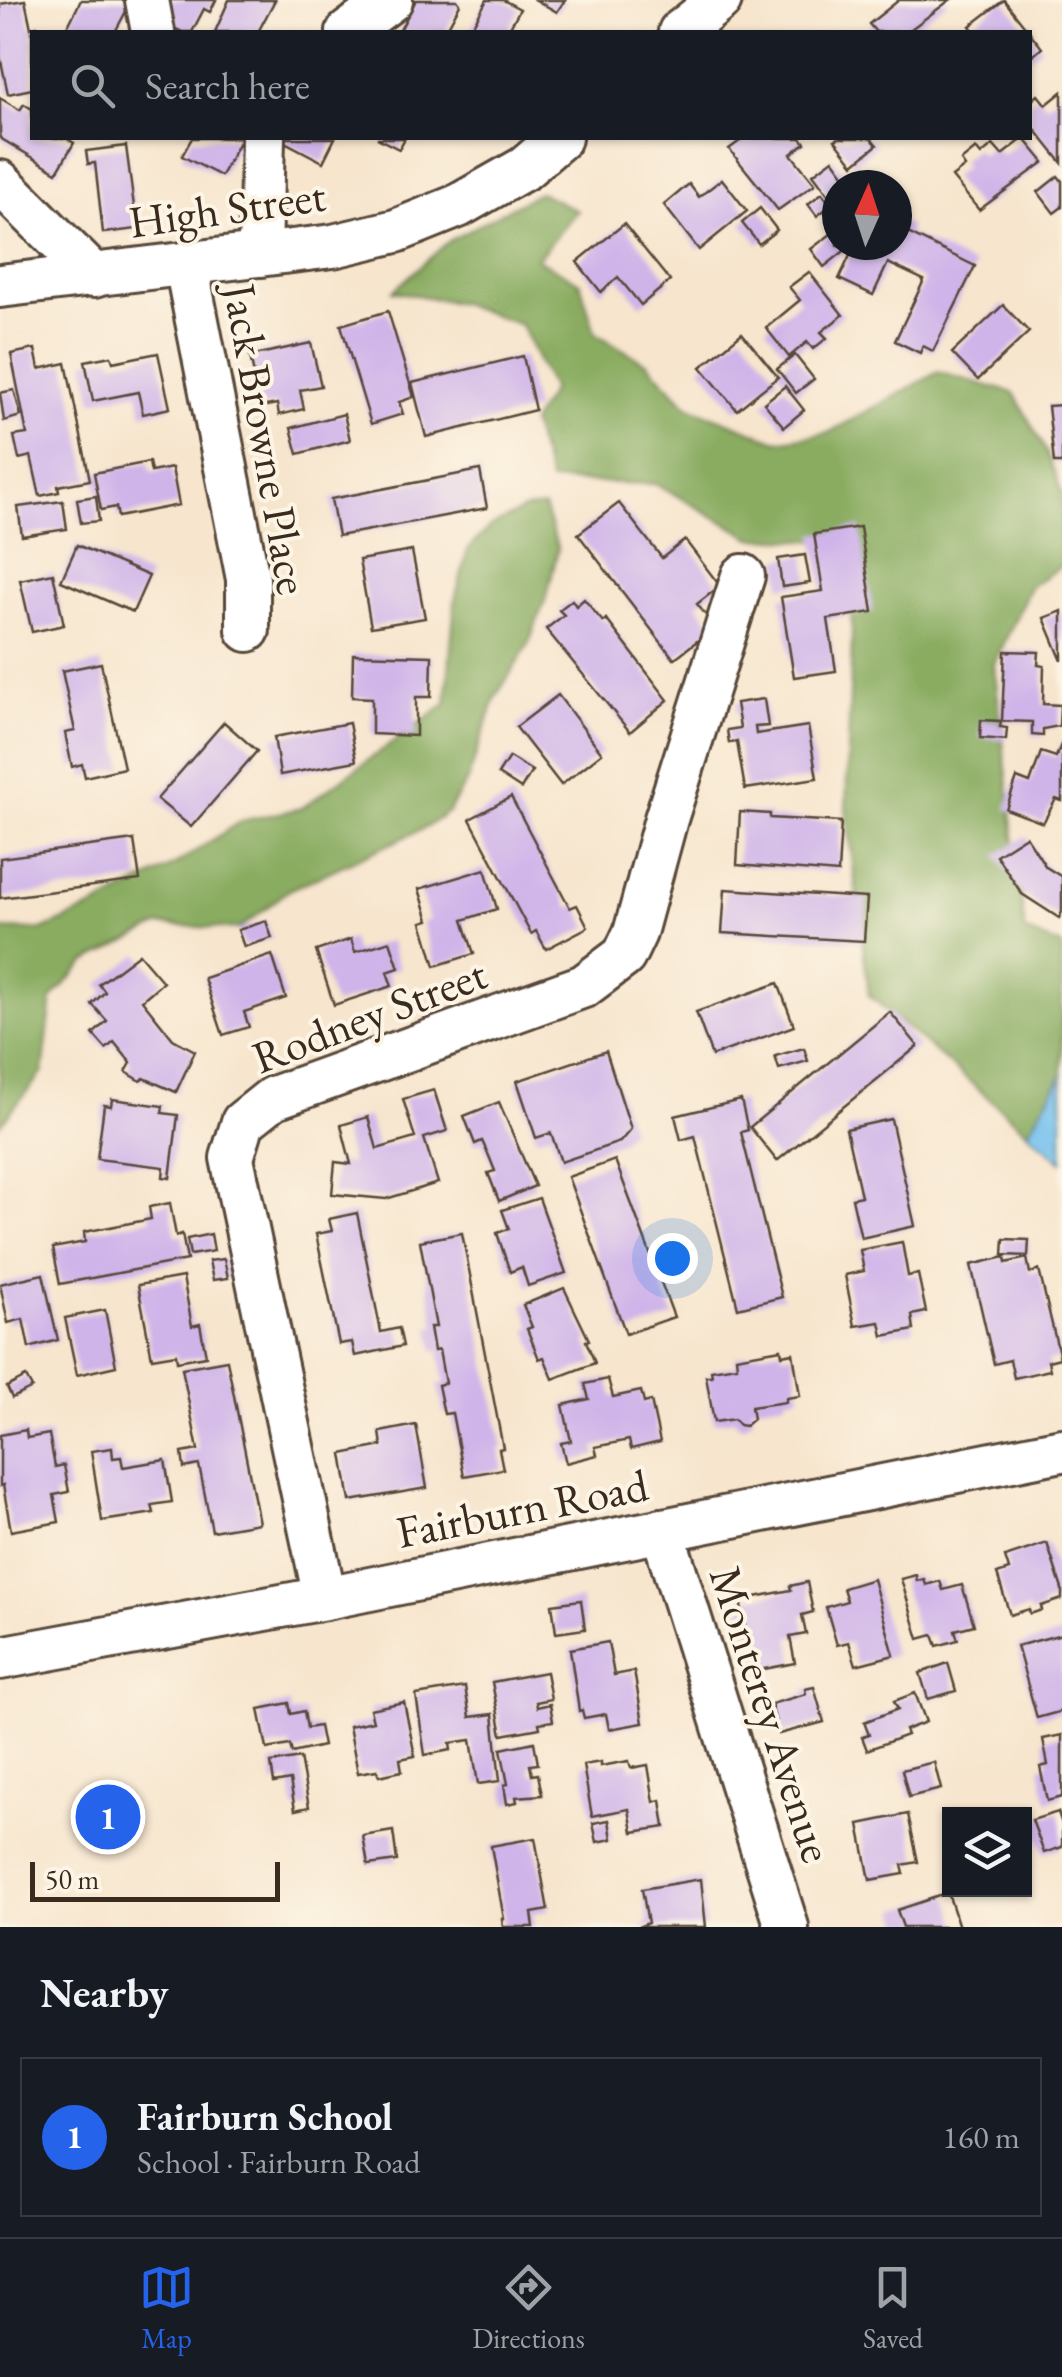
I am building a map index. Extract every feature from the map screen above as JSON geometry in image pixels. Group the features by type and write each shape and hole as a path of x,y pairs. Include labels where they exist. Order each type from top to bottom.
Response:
{"street":[{"path":"148,0 152,30"},
{"path":"351,30 391,0"},
{"path":"682,30 720,0"},
{"path":"260,256 263,140"},
{"name":"High Street","path":"0,286 260,256 396,232 458,206 526,168 558,140"},
{"path":"0,182 94,276"},
{"name":"Jack Browne Place","path":"186,265 248,579 248,630"},
{"name":"Rodney Street","path":"325,1598 232,1158 243,1122 272,1098 584,986 624,956 635,933 666,819 742,576"},
{"name":"Fairburn Road","path":"0,1658 325,1598 1062,1450"},
{"name":"Monterey Avenue","path":"662,1530 787,1927"}],"green space":[{"path":"540,192 577,211 537,259 580,282 595,333 648,364 689,407 777,441 828,433 938,372 1014,393 1047,453 1062,493 1062,565 1030,587 994,665 1025,931 1062,946 1062,1076 1028,1132 869,995 846,808 852,635 850,542 752,538 656,484 550,481 531,423 552,390 521,325 460,303 393,291 449,241"},
{"path":"544,507 558,549 548,592 528,646 496,696 468,779 449,811 427,827 289,890 239,929 160,925 86,962 52,998 43,1072 0,1125 0,929 42,930 178,863 241,821 302,808 446,704 455,600 468,549 490,527 525,509"}],"water":[{"path":"1062,1076 1062,1162 1028,1132"}],"building":[{"path":"25,0 31,28 37,26 38,30 30,30 30,89 8,94 0,56 0,4"},
{"path":"81,0 132,0 116,30 66,30"},
{"path":"167,0 216,0 210,12 204,9 193,30 178,30 157,20"},
{"path":"229,0 275,0 259,30 216,30"},
{"path":"416,0 457,0 460,4 446,30 400,30"},
{"path":"487,0 503,0 520,9 508,30 470,30"},
{"path":"536,0 565,0 557,12"},
{"path":"899,0 950,0 910,30 874,30 869,24"},
{"path":"1004,0 1027,30 973,30 970,26"},
{"path":"1032,36 1042,48 1032,56"},
{"path":"1062,92 1062,163 1032,126 1032,100 1038,95 1046,105"},
{"path":"0,98 20,110 24,104 30,108 30,140 74,143 57,172 0,138"},
{"path":"191,140 240,140 221,176 182,156"},
{"path":"284,140 334,140 323,162"},
{"path":"381,140 404,140 399,149"},
{"path":"741,140 803,140 805,143 791,154 815,184 778,210 729,149"},
{"path":"835,140 873,140 877,145 854,164"},
{"path":"1026,140 1044,162 979,210 952,177 965,167 961,161 976,149 981,155 993,145 1002,155"},
{"path":"126,146 137,229 103,233 95,163 88,164 86,151"},
{"path":"833,159 841,170 822,170 822,186 813,174"},
{"path":"1058,176 1062,181 1062,207 1054,213 1038,192"},
{"path":"722,179 747,211 699,250 664,205 689,184 699,197"},
{"path":"822,193 822,212 817,216 808,204"},
{"path":"760,208 777,230 759,244 742,223"},
{"path":"624,224 670,281 641,305 618,277 601,292 577,262"},
{"path":"912,235 975,266 933,351 923,346 920,353 895,341 924,280 888,263 873,295 839,279 848,260 912,260"},
{"path":"822,241 822,260 833,260 824,267 811,249"},
{"path":"809,272 843,315 821,332 827,338 813,349 807,342 789,357 766,328 800,300 789,287"},
{"path":"1003,305 1029,332 978,380 952,353"},
{"path":"388,311 414,397 399,402 403,414 371,424 341,325"},
{"path":"742,333 778,377 737,410 701,367"},
{"path":"311,343 321,386 300,390 304,409 279,415 277,404 261,407 250,356"},
{"path":"35,349 39,369 66,363 90,480 58,486 59,492 40,496 31,456 19,459 14,436 27,434 11,354"},
{"path":"158,353 170,408 143,414 138,392 93,401 85,361 111,356 113,362"},
{"path":"795,355 814,379 796,393 777,369"},
{"path":"523,356 535,410 426,437 412,383"},
{"path":"785,386 804,410 784,427 764,403"},
{"path":"14,390 21,416 4,421 0,393"},
{"path":"1062,405 1062,463 1054,463 1048,406"},
{"path":"344,414 350,440 298,454 291,428"},
{"path":"149,462 151,472 172,468 179,505 118,517 116,507 101,510 94,473"},
{"path":"480,470 487,508 338,536 331,499"},
{"path":"96,496 99,521 81,523 77,499"},
{"path":"63,501 67,529 22,536 18,507"},
{"path":"619,503 662,558 685,540 720,586 697,604 715,627 674,659 578,534"},
{"path":"860,527 873,612 828,619 836,671 794,677 781,597 823,591 814,534"},
{"path":"77,545 149,576 133,612 61,581"},
{"path":"412,551 425,618 371,627 359,560"},
{"path":"805,555 810,583 782,587 778,559"},
{"path":"53,573 64,625 32,632 20,580"},
{"path":"584,599 603,622 606,619 668,700 630,732 546,629 564,615 559,610 572,600 576,606"},
{"path":"1062,611 1062,661 1044,618"},
{"path":"1005,651 1039,652 1038,665 1044,666 1043,704 1060,705 1059,726 1043,729 1043,736 1032,735 1032,722 1002,721"},
{"path":"353,654 432,656 431,697 416,697 416,736 372,734 372,698 352,697"},
{"path":"101,663 124,768 85,777 82,764 72,767 65,733 75,731 62,671"},
{"path":"558,695 602,753 561,785 516,727"},
{"path":"764,699 768,726 755,727 756,734 808,726 817,778 745,789 737,742 729,743 727,730 740,728 736,703"},
{"path":"981,720 1001,721 1000,727 1007,728 1006,740 980,738"},
{"path":"224,722 257,751 191,827 157,799"},
{"path":"349,723 356,761 280,775 274,737"},
{"path":"1062,742 1062,801 1056,799 1043,823 1006,809 1017,778 1030,783 1041,752 1056,757"},
{"path":"509,757 532,771 521,789 498,774"},
{"path":"511,797 570,908 577,905 588,927 546,949 536,931 531,934 470,819"},
{"path":"740,812 770,814 770,818 841,822 838,873 737,865"},
{"path":"1026,836 1046,867 1062,877 1059,918 1022,894 996,855"},
{"path":"134,840 140,880 0,898 0,858"},
{"path":"485,869 497,909 463,920 474,954 435,966 422,922 429,920 419,889"},
{"path":"725,889 867,898 864,941 722,933"},
{"path":"266,921 272,938 244,947 238,930"},
{"path":"351,939 355,952 390,941 399,968 387,972 392,986 334,1005 316,951"},
{"path":"139,954 163,982 142,1000 173,1039 195,1051 176,1092 126,1072 131,1063 114,1042 106,1049 93,1034 107,1021 92,1004 105,992 99,984"},
{"path":"272,955 286,998 244,1012 249,1027 223,1035 204,978"},
{"path":"778,983 794,1026 712,1056 696,1012"},
{"path":"890,1012 918,1046 777,1161 750,1127"},
{"path":"804,1048 808,1061 779,1069 775,1056"},
{"path":"606,1051 631,1129 620,1142 561,1162 551,1133 536,1138 517,1081"},
{"path":"434,1090 447,1131 424,1138 438,1183 386,1199 332,1194 335,1162 351,1164 341,1125 368,1117 377,1149 415,1138 403,1099"},
{"path":"112,1099 163,1106 162,1113 178,1115 170,1178 163,1177 164,1167 97,1159 104,1105 111,1106"},
{"path":"741,1100 748,1130 741,1132 782,1297 738,1308 695,1136 681,1140 675,1116"},
{"path":"499,1102 535,1186 499,1201 488,1173 495,1171 489,1156 482,1141 475,1144 464,1116"},
{"path":"891,1119 915,1226 861,1238 852,1198 861,1196 846,1129"},
{"path":"615,1160 674,1317 626,1334 568,1177"},
{"path":"539,1198 566,1273 528,1286 522,1267 510,1272 497,1233 509,1229 502,1210"},
{"path":"170,1203 176,1236 182,1234 187,1260 60,1284 53,1248 85,1242 84,1232 151,1219 149,1207"},
{"path":"357,1213 381,1332 399,1328 403,1346 355,1356 352,1342 339,1344 316,1234 332,1231 329,1219"},
{"path":"462,1233 503,1448 499,1449 503,1469 464,1476 452,1413 444,1414 438,1385 445,1383 439,1350 434,1351 430,1327 436,1327 420,1241"},
{"path":"211,1234 214,1251 190,1255 187,1239"},
{"path":"1004,1239 1029,1240 1028,1256 1003,1255"},
{"path":"902,1242 908,1276 918,1274 926,1312 912,1315 914,1330 883,1336 880,1322 855,1326 845,1275 864,1271 860,1250"},
{"path":"1005,1257 1006,1263 1027,1258 1030,1273 1039,1270 1060,1358 1048,1361 1050,1370 1014,1378 1010,1360 994,1364 971,1265"},
{"path":"224,1259 228,1278 213,1280 209,1261"},
{"path":"43,1274 58,1340 29,1348 23,1319 8,1323 0,1284"},
{"path":"183,1277 192,1326 200,1324 206,1356 177,1361 176,1354 152,1358 138,1285"},
{"path":"564,1288 589,1340 586,1341 595,1363 553,1379 544,1357 539,1359 523,1305"},
{"path":"105,1310 116,1366 77,1375 65,1318"},
{"path":"781,1349 782,1355 793,1353 800,1396 751,1407 753,1419 745,1426 734,1419 714,1422 706,1376 712,1376 711,1370 737,1366 736,1357"},
{"path":"227,1360 259,1523 212,1531 199,1465 184,1468 182,1453 198,1450 182,1368"},
{"path":"26,1377 32,1388 12,1398 7,1387"},
{"path":"608,1379 613,1397 641,1391 644,1403 651,1401 660,1442 631,1449 629,1440 595,1447 597,1455 566,1463 561,1443 571,1441 563,1405 589,1399 585,1384"},
{"path":"416,1425 427,1488 350,1501 342,1454 382,1446 380,1432"},
{"path":"26,1430 27,1438 49,1434 55,1467 64,1465 69,1492 54,1495 59,1522 11,1531 3,1485 0,1486 0,1435"},
{"path":"112,1448 113,1458 121,1457 123,1467 165,1460 172,1502 152,1505 154,1513 102,1521 91,1451"},
{"path":"1047,1543 1062,1599 1030,1614 1029,1609 1010,1615 997,1574 1009,1570 1005,1557"},
{"path":"916,1575 917,1581 924,1579 926,1585 940,1581 943,1590 962,1585 974,1625 955,1630 958,1640 937,1646 933,1635 919,1639 901,1579"},
{"path":"873,1579 894,1655 856,1665 849,1642 837,1645 826,1607 847,1601 843,1588"},
{"path":"807,1582 813,1612 802,1615 806,1634 790,1637 795,1663 754,1671 740,1600 791,1590 790,1586"},
{"path":"581,1600 585,1629 556,1633 552,1604"},
{"path":"1062,1634 1062,1711 1037,1718 1017,1646"},
{"path":"608,1642 614,1675 634,1671 643,1723 609,1729 606,1714 584,1718 582,1710 579,1711 570,1649"},
{"path":"948,1663 956,1691 928,1699 920,1673"},
{"path":"546,1672 551,1699 536,1702 537,1707 550,1704 553,1721 539,1723 540,1728 502,1735 492,1682"},
{"path":"465,1687 470,1717 493,1714 500,1781 478,1784 471,1740 450,1743 451,1750 425,1755 416,1695"},
{"path":"814,1687 824,1722 779,1734 771,1704 806,1694 805,1689"},
{"path":"915,1693 926,1722 905,1730 907,1735 867,1750 862,1737 869,1735 864,1722 898,1709 894,1701"},
{"path":"404,1702 415,1756 400,1759 402,1771 379,1776 377,1770 358,1773 349,1726 373,1721 370,1709"},
{"path":"289,1703 291,1714 304,1711 307,1728 319,1726 323,1746 292,1753 290,1745 267,1749 259,1709"},
{"path":"1062,1735 1062,1797 1047,1801 1040,1767 1048,1765 1043,1739"},
{"path":"534,1742 538,1764 530,1765 532,1775 538,1774 542,1795 516,1797 517,1802 507,1804 504,1785 508,1784 501,1749"},
{"path":"300,1758 309,1807 295,1810 290,1780 274,1783 271,1763"},
{"path":"629,1761 631,1768 648,1765 654,1802 661,1800 665,1827 633,1832 629,1809 592,1816 583,1765"},
{"path":"934,1762 941,1789 909,1797 902,1770"},
{"path":"1058,1812 1062,1847 1044,1853 1032,1820"},
{"path":"908,1814 918,1862 902,1865 904,1874 870,1880 859,1824"},
{"path":"609,1820 612,1839 597,1842 593,1823"},
{"path":"393,1831 397,1861 368,1865 363,1836"},
{"path":"535,1838 548,1910 532,1913 534,1927 503,1927 491,1846"},
{"path":"701,1879 706,1927 638,1927 648,1923 642,1889"},
{"path":"942,1895 949,1897 959,1927 903,1927 897,1910"}],"place":[{"name":"Fairburn School","path":"108,1817"}]}
